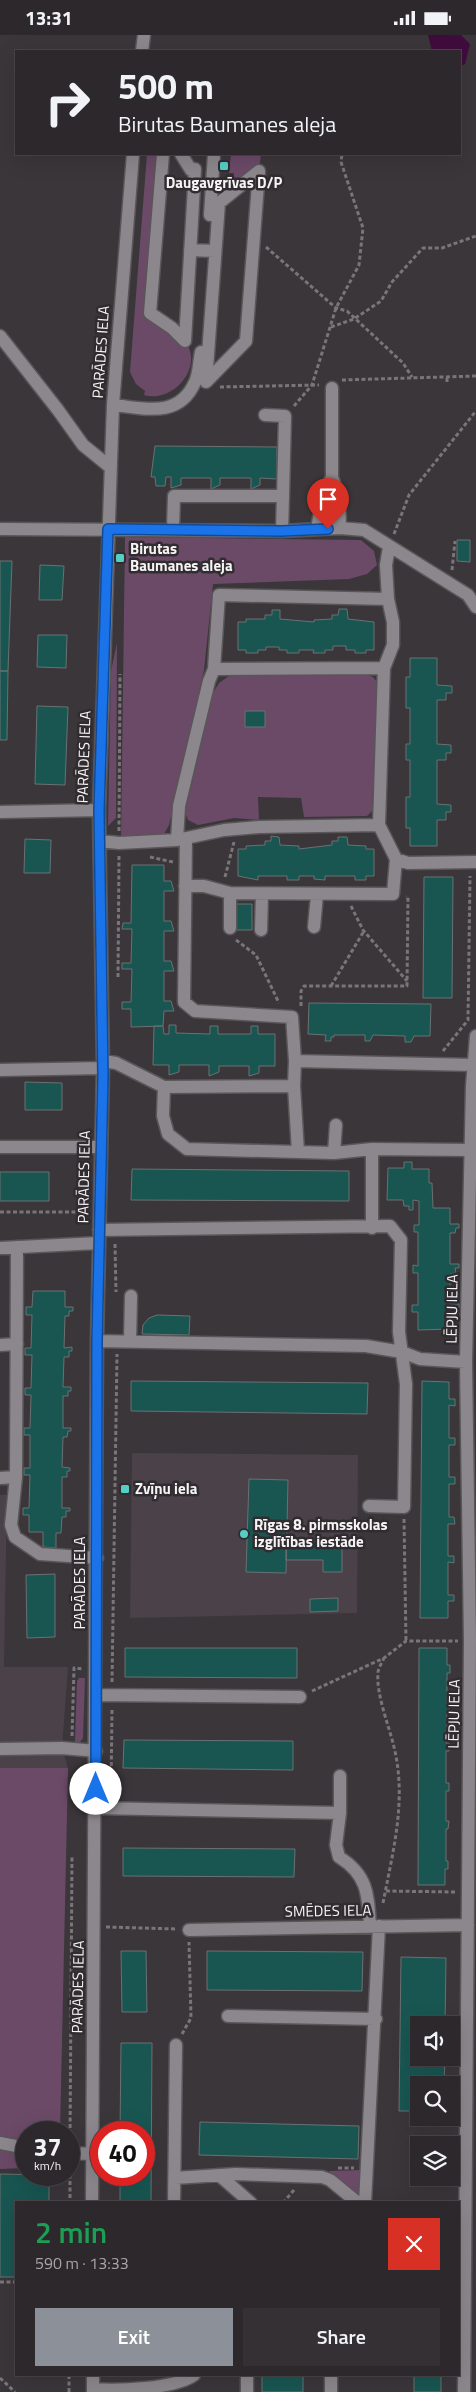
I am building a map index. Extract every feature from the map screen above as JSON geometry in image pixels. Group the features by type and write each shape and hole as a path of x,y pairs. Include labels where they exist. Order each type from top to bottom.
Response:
{"street":[{"path":"142,50 144,35"},
{"name":"PARĀDES IELA","path":"93,2121 97,1341 103,1065 99,810 113,405 132,155"},
{"path":"163,155 150,313 172,328 185,341 195,169 191,170 182,155"},
{"path":"113,405 158,409 172,408 182,400 195,382 202,349 212,251 219,203 259,171 246,341 206,382 212,251 214,155"},
{"path":"190,250 212,251"},
{"path":"0,336 58,409 83,445 110,467"},
{"path":"332,384 332,477 339,496 340,528"},
{"path":"266,415 285,416 282,531"},
{"path":"316,529 323,496 332,477"},
{"path":"173,529 174,496 283,496"},
{"path":"0,529 282,531 340,528 364,530 468,595 476,607"},
{"path":"185,886 204,886 225,893 393,894 396,859 379,825 384,668 393,645 392,611 388,599 386,565 389,547"},
{"path":"298,1152 292,1017 284,1015 195,1011 184,1002 185,886 179,806 209,681 214,669 220,595 388,599"},
{"path":"214,669 384,668"},
{"path":"0,812 99,810"},
{"path":"100,841 119,843 182,839 224,830 259,827 379,825"},
{"path":"396,859 408,863 473,862"},
{"path":"225,893 230,928"},
{"path":"261,930 262,894"},
{"path":"314,927 317,895"},
{"name":"LĒPJU IELA","path":"464,2392 470,1641 466,1362 470,1150 476,1036"},
{"path":"295,1061 474,1065"},
{"path":"0,1070 116,1063 164,1087 294,1085"},
{"path":"164,1087 164,1116 168,1135 188,1149 334,1153 372,1149 470,1150"},
{"path":"334,1153 336,1125"},
{"path":"0,1147 101,1147"},
{"path":"372,1149 372,1228"},
{"path":"0,1248 99,1237 390,1226 401,1240 399,1332 406,1383 404,1507 369,1506"},
{"path":"17,1247 16,1477 11,1525 15,1537 40,1554 97,1558"},
{"path":"130,1342 131,1296"},
{"path":"97,1341 366,1346 402,1352 420,1359 466,1362"},
{"path":"0,1345 17,1344"},
{"path":"0,1478 16,1477"},
{"path":"96,1695 300,1697"},
{"path":"0,1749 96,1751"},
{"path":"340,1777 340,1813 336,1845 339,1857 352,1865 362,1878 375,1926 376,2019 365,2201"},
{"path":"96,1808 340,1813"},
{"name":"SMĒDES IELA","path":"189,1930 468,1925"},
{"path":"228,2016 376,2019"},
{"path":"174,2201 176,2045"},
{"path":"0,2143 15,2146"},
{"path":"175,2178 219,2175 322,2177 330,2180 356,2201"},
{"path":"219,2175 249,2201"},
{"name":"PARĀDES IELA","path":"92,2186 92,2201"},
{"path":"93,2376 93,2391 121,2391 170,2383 191,2376"},
{"path":"247,2376 247,2392"},
{"path":"331,2376 331,2392"}],"path":[{"path":"285,416 312,385 336,308 359,265 363,228 342,162 342,155"},
{"path":"330,328 354,319 380,301 392,282 423,248 442,248 476,236"},
{"path":"264,244 336,308 347,311 404,363 412,377"},
{"path":"195,382 206,387 312,385 412,377 476,376"},
{"path":"447,377 447,383"},
{"path":"389,547 409,495 476,411"},
{"path":"446,581 454,567 455,541"},
{"path":"119,838 120,665"},
{"path":"225,893 235,836"},
{"path":"440,1054 468,1020 473,862"},
{"path":"301,1008 302,987 407,985 408,897 393,894"},
{"path":"346,895 364,931 407,981"},
{"path":"230,928 237,941 256,955 284,1015"},
{"path":"331,986 364,931"},
{"path":"0,1212 84,1212"},
{"path":"404,1507 406,1641"},
{"path":"300,1697 384,1658 406,1641 470,1641"},
{"path":"375,1926 386,1891 394,1853 400,1807 395,1751 379,1690 378,1672 384,1658"},
{"path":"72,1749 74,1668 86,1669"},
{"path":"69,2121 72,1855"},
{"path":"386,1891 468,1892"},
{"path":"95,1927 189,1930 191,2018 176,2045"},
{"path":"70,2186 70,2201"},
{"path":"0,2281 15,2281"},
{"path":"69,2376 69,2392"},
{"path":"0,2378 15,2392"}],"shaded area":[{"path":"428,35 461,35 470,44 465,64 461,66 461,50 432,50"},
{"path":"147,155 163,155 150,313 171,327 185,341 191,356 190,366 187,375 173,390 154,396 144,395 145,391 136,384 130,372"},
{"path":"231,155 261,155 259,171 227,197 227,187 233,186 234,173 229,173"},
{"path":"125,537 361,540 374,551 377,565 367,574 349,579 213,584 204,670 169,825 164,834 121,839"},
{"path":"117,643 116,818 108,826 111,671"},
{"path":"365,674 373,677 378,683 372,811 367,816 304,817 301,798 258,797 259,820 234,818 198,825 188,820 185,812 213,693 219,683 229,676"},
{"name":"Rīgas 8. pirmsskolas izglītības iestāde","path":"132,1453 358,1455 357,1613 130,1618"},
{"path":"0,1495 7,1495 4,1667 68,1667 62,1748 68,1768 0,1768"},
{"path":"79,1678 85,1678 83,1738 80,1742 75,1742 77,1681"},
{"path":"0,1768 68,1768 60,2121 15,2121 15,2168 0,2169"},
{"path":"364,2170 361,2196 356,2197 329,2171"}],"building":[{"path":"155,446 277,447 277,479 260,478 260,485 251,489 251,478 220,478 220,485 211,489 211,478 181,478 181,485 171,488 171,477 166,477 165,486 156,486 155,477 151,477"},
{"path":"457,540 470,540 470,562 457,561"},
{"path":"0,561 12,561 8,671 0,671"},
{"path":"40,565 64,566 62,600 39,600"},
{"path":"339,609 347,609 348,619 374,622 374,650 366,650 366,653 355,653 355,650 346,650 346,646 333,646 333,650 325,650 325,653 313,653 314,650 299,650 299,653 287,653 287,650 279,650 279,647 266,647 266,650 258,650 258,653 246,653 246,650 238,650 238,622 246,622 246,619 265,619 265,615 272,615 272,610 280,610 280,619 314,622 314,620 332,619 332,615 338,615"},
{"path":"38,635 67,635 66,668 37,667"},
{"path":"410,658 437,658 437,685 452,686 452,693 446,693 446,700 437,700 437,744 451,745 451,753 446,753 446,760 437,760 437,804 451,805 451,812 446,812 446,820 437,820 437,846 410,846 410,828 406,828 406,797 410,797 410,760 406,760 406,744 410,744 410,708 406,708 406,677 410,677"},
{"path":"0,671 8,671 7,740 0,740"},
{"path":"37,706 68,707 65,785 35,784"},
{"path":"245,711 265,711 265,727 245,727"},
{"path":"271,836 279,837 280,845 299,846 299,849 332,845 332,841 338,841 338,837 347,837 348,845 366,846 366,849 374,849 374,876 366,876 366,880 355,880 355,876 325,876 325,880 314,879 314,876 299,876 299,880 287,880 287,876 258,876 258,880 238,876 238,849 246,849 246,846 265,845 265,841 271,841"},
{"path":"25,839 51,840 50,873 24,873"},
{"path":"132,865 164,865 164,881 171,881 174,891 164,891 164,921 171,921 174,931 164,931 164,961 171,961 174,971 164,971 164,1001 171,1001 174,1011 164,1011 163,1026 131,1027 131,1009 122,1009 122,1002 131,1002 132,969 122,969 122,963 131,963 132,929 122,929 123,923 131,923"},
{"path":"424,877 453,877 452,998 423,998"},
{"path":"236,904 252,904 252,930 236,930"},
{"path":"309,1003 431,1004 430,1036 414,1036 411,1042 405,1042 405,1036 373,1035 370,1041 365,1041 365,1035 334,1035 334,1037 331,1037 331,1041 325,1041 326,1035 308,1034"},
{"path":"169,1025 176,1025 176,1033 210,1034 210,1026 218,1026 218,1034 251,1034 251,1026 258,1026 258,1034 275,1034 275,1066 259,1066 259,1073 249,1076 249,1066 219,1066 219,1072 209,1076 209,1065 179,1065 179,1072 169,1075 169,1065 153,1065 154,1026 163,1026 164,1034 169,1034"},
{"path":"25,1082 62,1083 62,1110 25,1110"},
{"path":"404,1162 412,1162 412,1169 429,1169 429,1183 432,1183 433,1208 450,1208 450,1224 459,1224 459,1228 456,1228 455,1233 450,1233 450,1264 459,1264 459,1268 455,1268 456,1273 450,1274 450,1304 459,1304 459,1308 455,1308 455,1314 450,1314 450,1329 418,1330 418,1312 412,1312 412,1305 418,1305 418,1273 413,1273 413,1265 418,1266 418,1232 414,1232 414,1225 419,1225 419,1201 413,1200 413,1210 409,1210 409,1206 404,1206 403,1200 387,1200 388,1168 404,1168"},
{"path":"132,1169 349,1171 349,1201 131,1200"},
{"path":"0,1172 49,1172 49,1201 0,1201"},
{"path":"33,1291 65,1291 65,1307 73,1307 73,1311 69,1311 69,1316 65,1316 64,1348 72,1347 72,1351 69,1351 69,1357 64,1357 63,1387 71,1387 71,1391 68,1391 68,1396 63,1396 63,1428 71,1428 71,1431 68,1431 67,1437 63,1437 62,1467 70,1468 70,1471 67,1471 67,1477 62,1477 62,1508 70,1508 70,1511 66,1511 66,1517 62,1517 61,1533 56,1533 56,1548 43,1547 43,1532 29,1532 29,1515 23,1515 23,1508 29,1508 30,1475 24,1475 24,1468 30,1468 30,1435 24,1435 24,1428 30,1428 31,1395 25,1395 25,1388 31,1388 32,1355 25,1355 25,1348 31,1348 32,1315 26,1315 26,1307 32,1307"},
{"path":"157,1315 190,1316 189,1335 142,1334 143,1325 149,1318"},
{"path":"131,1381 368,1383 367,1414 131,1411"},
{"path":"422,1381 449,1382 449,1399 455,1399 455,1406 449,1405 449,1438 455,1438 455,1445 449,1445 449,1477 455,1477 455,1484 449,1484 449,1517 454,1517 455,1524 448,1524 448,1556 454,1556 454,1563 448,1562 448,1595 454,1595 454,1601 448,1601 448,1618 420,1618"},
{"path":"249,1479 288,1480 286,1573 246,1572"},
{"path":"286,1541 342,1542 342,1572 323,1572 323,1560 286,1560"},
{"path":"55,1574 55,1637 27,1638 26,1575"},
{"path":"338,1598 338,1611 310,1612 310,1599"},
{"path":"125,1648 297,1648 297,1678 125,1677"},
{"path":"419,1648 447,1648 447,1665 450,1665 450,1673 447,1673 447,1704 449,1704 449,1712 447,1712 446,1743 449,1743 449,1751 446,1751 446,1783 449,1783 449,1791 446,1791 446,1821 449,1821 448,1829 446,1829 446,1861 448,1861 448,1869 445,1869 445,1885 418,1885"},
{"path":"124,1740 293,1741 293,1770 123,1768"},
{"path":"123,1848 295,1849 294,1877 123,1876"},
{"path":"121,1951 146,1951 147,2012 122,2012"},
{"path":"207,1951 363,1952 362,1991 207,1990"},
{"path":"401,1957 446,1958 445,2016 410,2016 410,2066 445,2066 444,2076 410,2076 410,2111 399,2111"},
{"path":"121,2043 152,2043 152,2121 120,2121"},
{"path":"200,2122 359,2126 358,2159 199,2155"},
{"path":"0,2174 15,2174 15,2186 49,2186 49,2201 15,2201 15,2277 0,2277"},
{"path":"120,2186 151,2186 151,2201 120,2201"},
{"path":"262,2376 303,2376 303,2392 262,2392"},
{"path":"414,2376 441,2376 441,2392 414,2392"}],"place":[{"name":"Daugavgrīvas D/P","path":"224,166"},
{"name":"Birutas Baumanes aleja","path":"120,558"},
{"name":"Zvīņu iela","path":"125,1489"},
{"name":"Rīgas 8. pirmsskolas izglītības iestāde","path":"244,1534"}],"route":[{"path":"96,1789 97,1341 103,1077 99,810 108,529 282,531 328,529"}]}
